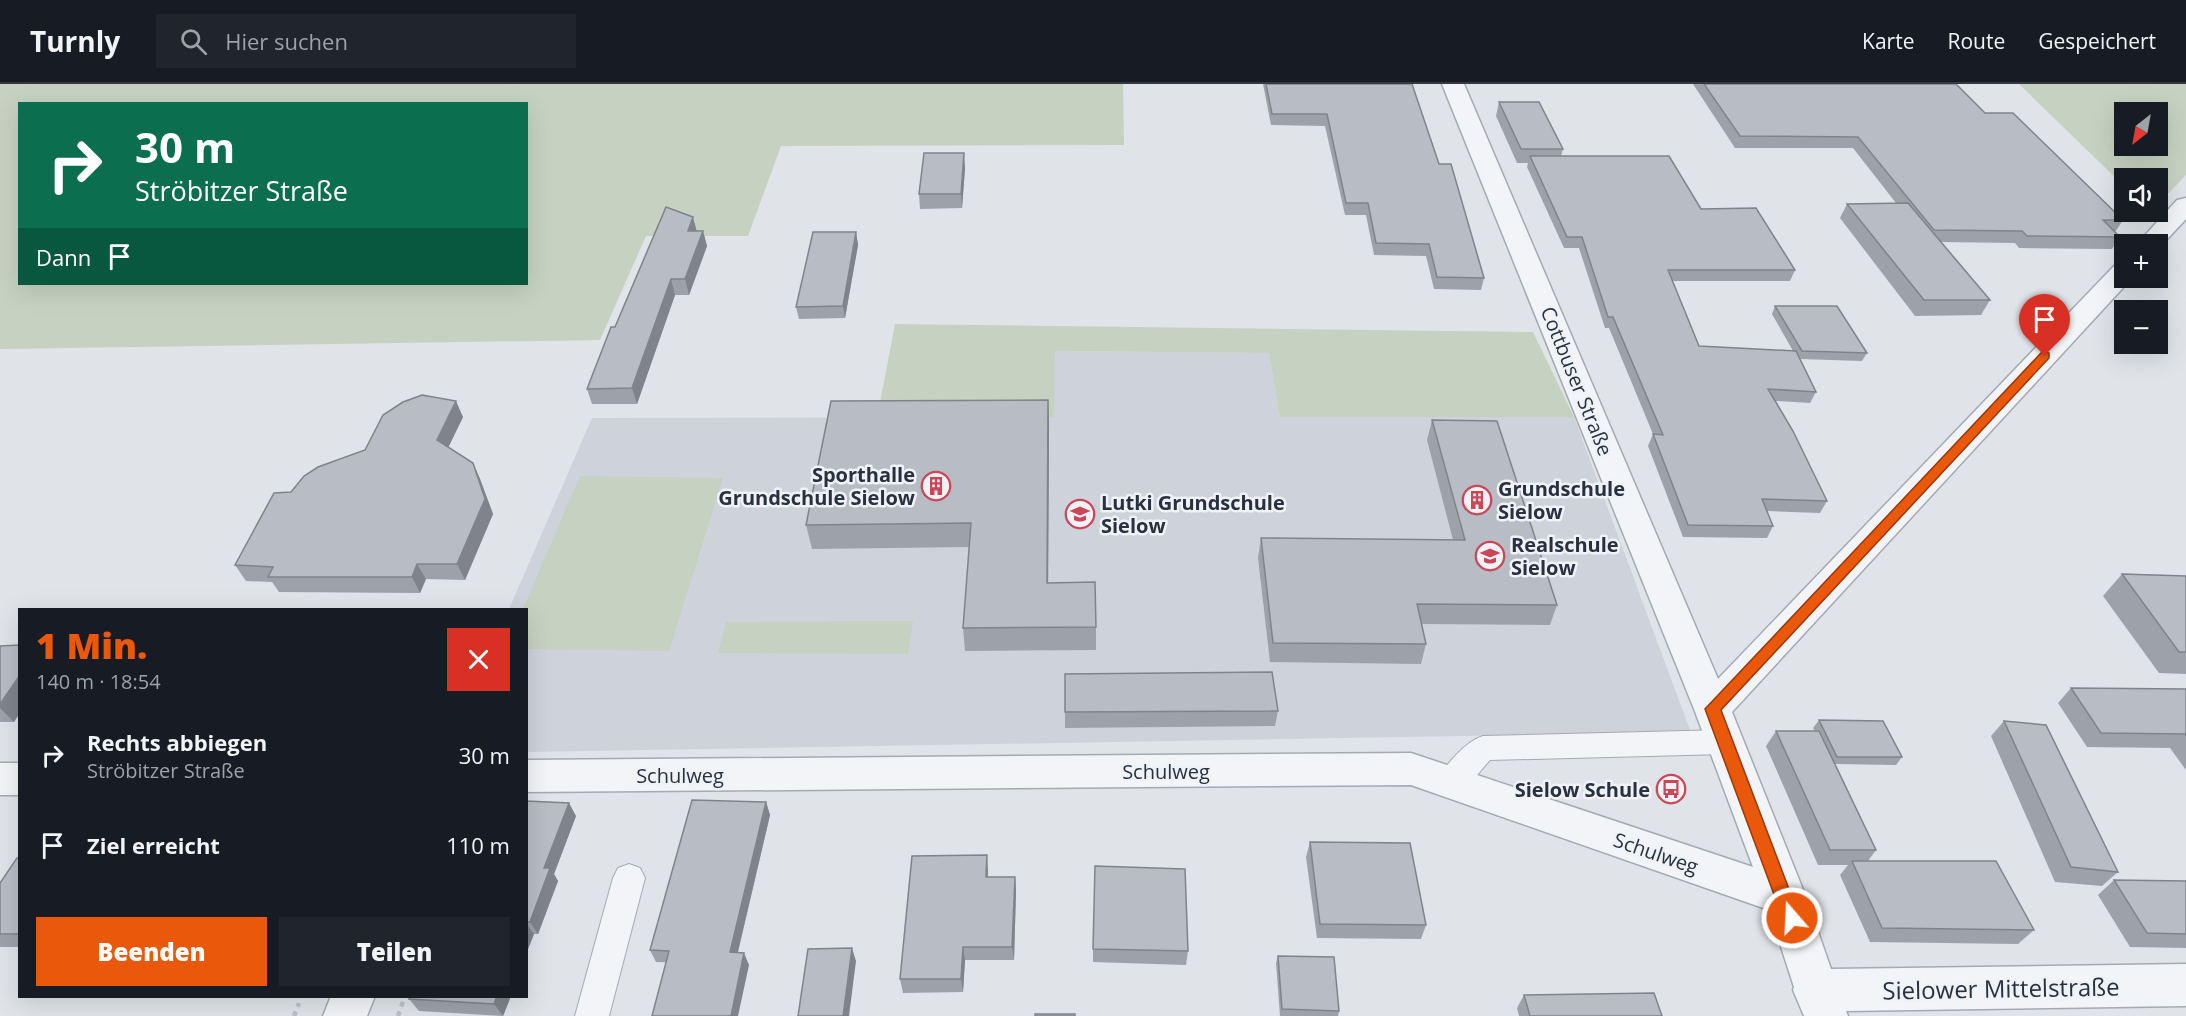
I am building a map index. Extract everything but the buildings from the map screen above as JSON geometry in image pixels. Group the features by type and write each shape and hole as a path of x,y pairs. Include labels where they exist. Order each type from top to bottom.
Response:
{"street":[{"name":"Cottbuser Straße","path":"1454,84 1719,726 1785,897 1820,1003"},
{"path":"2159,234 2186,206"},
{"path":"1719,726 2114,282"},
{"name":"Schulweg","path":"528,776 1411,769 1785,897"},
{"path":"0,779 18,779"},
{"name":"Sielower Mittelstraße","path":"1820,1003 2186,985"},
{"path":"345,1016 352,998"}],"lane":[{"path":"1451,782 1483,748 1719,726"},
{"path":"592,1016 628,878"}],"path":[{"path":"398,1016 404,998"}],"shaded area":[{"name":"Lutki Grundschule Sielow","path":"1054,351 1269,353 1280,417 1574,417 1690,730 528,752 528,608 509,608 592,418 1054,417"}],"green space":[{"path":"0,84 1123,84 1124,145 781,146 748,236 646,236 600,340 0,349"},
{"path":"2019,84 2186,84 2186,175 2168,194 2168,168 2114,168 2114,176"},
{"path":"895,324 1533,332 1574,417 1280,417 1269,353 1055,351 1054,417 877,418"},
{"path":"580,476 723,478 669,651 528,649 528,608 523,608"},
{"path":"913,621 908,654 718,653 726,622"}],"place":[{"name":"Sporthalle Grundschule Sielow","path":"936,486"},
{"name":"Grundschule Sielow","path":"1477,500"},
{"name":"Lutki Grundschule Sielow","path":"1080,514"},
{"name":"Realschule Sielow","path":"1490,556"},
{"name":"Sielow Schule","path":"1671,789"}],"route":[{"path":"1792,918 1712,709 2045,356"}]}
